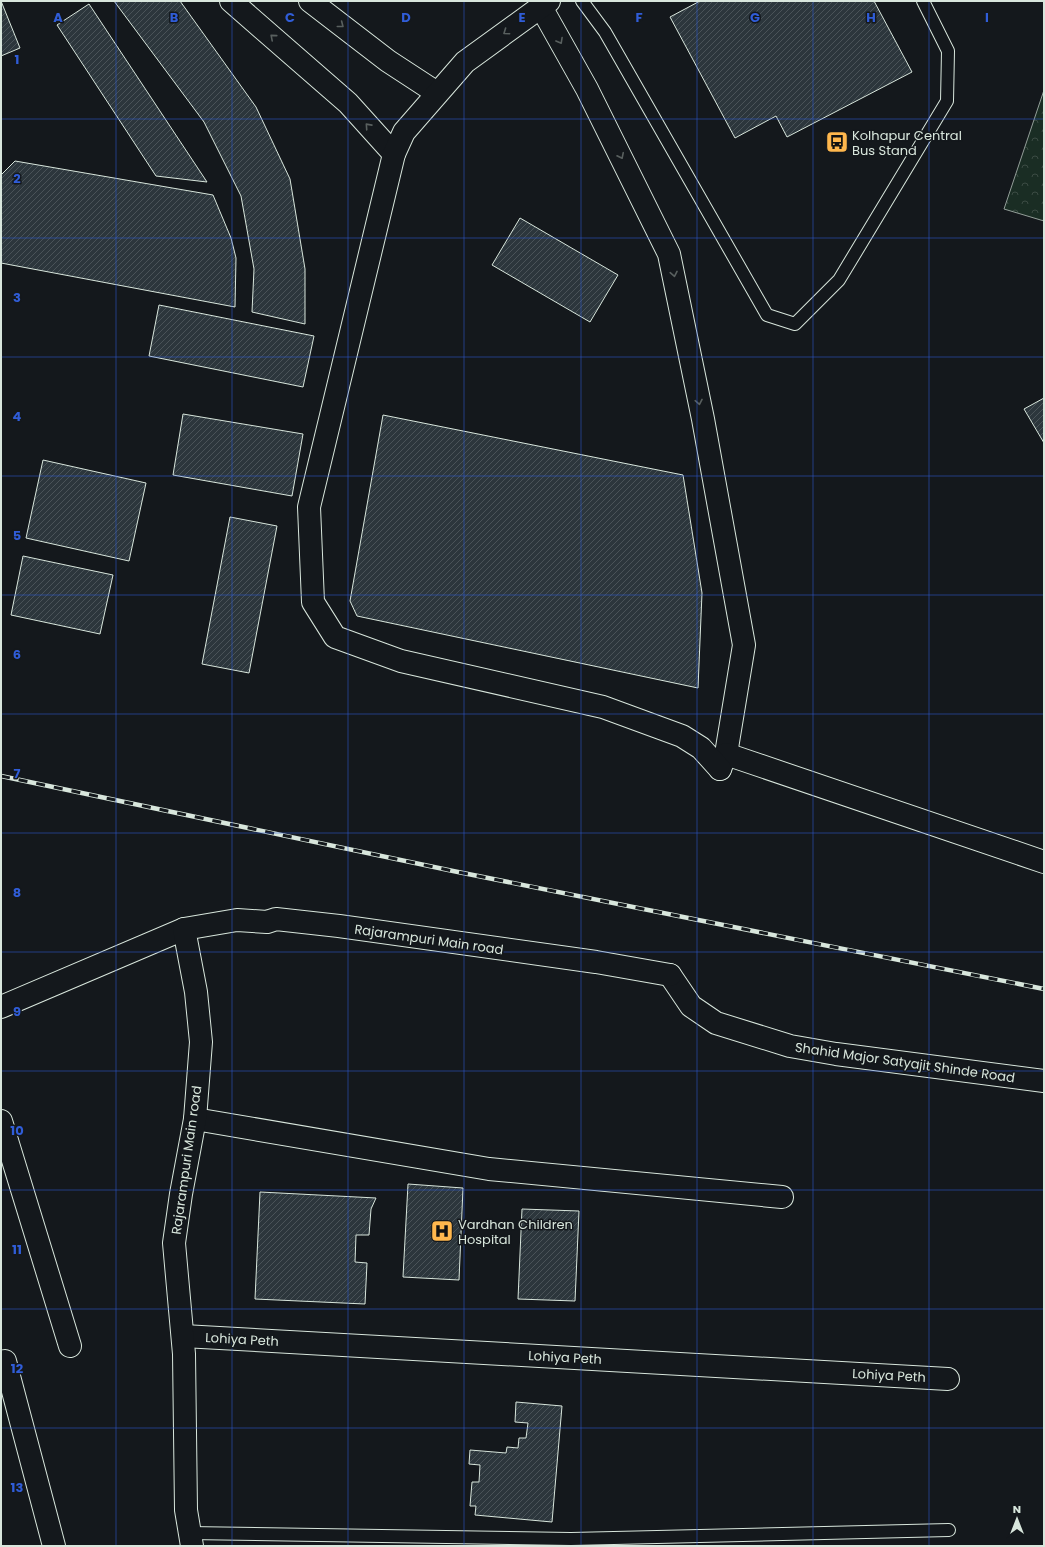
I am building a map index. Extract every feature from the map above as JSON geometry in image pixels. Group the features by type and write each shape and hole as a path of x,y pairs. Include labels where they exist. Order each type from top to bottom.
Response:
{"street":[{"path":"231,1 348,103 394,154"},
{"path":"310,1 388,61 437,93"},
{"path":"723,761 744,645 703,420 669,254 545,4 465,62 404,132 394,154 309,507 313,602 335,636 401,660 603,707 682,736 723,761 1044,862"},
{"name":"Rajarampuri Main road","path":"191,1540 186,1510 183,1336 174,1243 194,1119 200,1042 196,992 184,929 237,920 267,922 276,919 339,926 596,962 670,975"},
{"path":"1,1007 184,929"},
{"name":"Shahid Major Satyajit Shinde Road","path":"670,975 691,1006 716,1023 790,1046 836,1054 1044,1082"},
{"path":"194,1119 488,1169 782,1197"},
{"path":"1,1121 70,1346"},
{"name":"Lohiya Peth","path":"183,1336 948,1379"},
{"path":"3,1355 54,1546"}],"lane":[{"path":"582,1 605,32 767,315 795,324 839,280 947,101 948,51 922,1"},
{"path":"191,1540 571,1539 949,1530"}],"green space":[{"path":"1044,90 1044,221 1004,209"}],"building":[{"path":"1,1 20,48 1,56"},
{"path":"114,1 180,1 256,107 290,179 305,269 305,324 252,312 254,269 241,196 204,122"},
{"path":"700,1 874,1 912,72 787,137 776,116 735,138 670,17"},
{"path":"89,4 207,182 156,176 57,25"},
{"path":"15,161 213,195 231,238 236,258 235,307 1,263 1,175"},
{"path":"520,218 618,275 590,322 492,265"},
{"path":"159,305 314,336 303,387 149,356"},
{"path":"1044,398 1044,443 1024,409"},
{"path":"183,414 303,434 292,496 173,475"},
{"path":"383,415 683,475 702,593 698,688 357,616 350,601"},
{"path":"43,460 146,483 129,561 26,538"},
{"path":"230,517 277,526 249,673 202,664"},
{"path":"23,556 113,575 100,634 11,615"},
{"path":"408,1184 463,1188 459,1280 403,1277"},
{"path":"260,1192 376,1198 371,1209 369,1235 356,1235 355,1262 367,1263 365,1304 255,1299"},
{"path":"522,1209 579,1211 575,1301 518,1299"},
{"path":"516,1402 562,1406 552,1522 475,1515 476,1506 470,1506 472,1482 479,1482 480,1465 469,1464 470,1450 506,1453 507,1447 518,1448 519,1438 526,1438 528,1423 515,1422"}],"railway":[{"path":"1,776 453,871 1044,989"}],"place":[{"name":"Kolhapur Central Bus Stand","path":"837,142"},
{"name":"Vardhan Children Hospital","path":"442,1231"}]}
